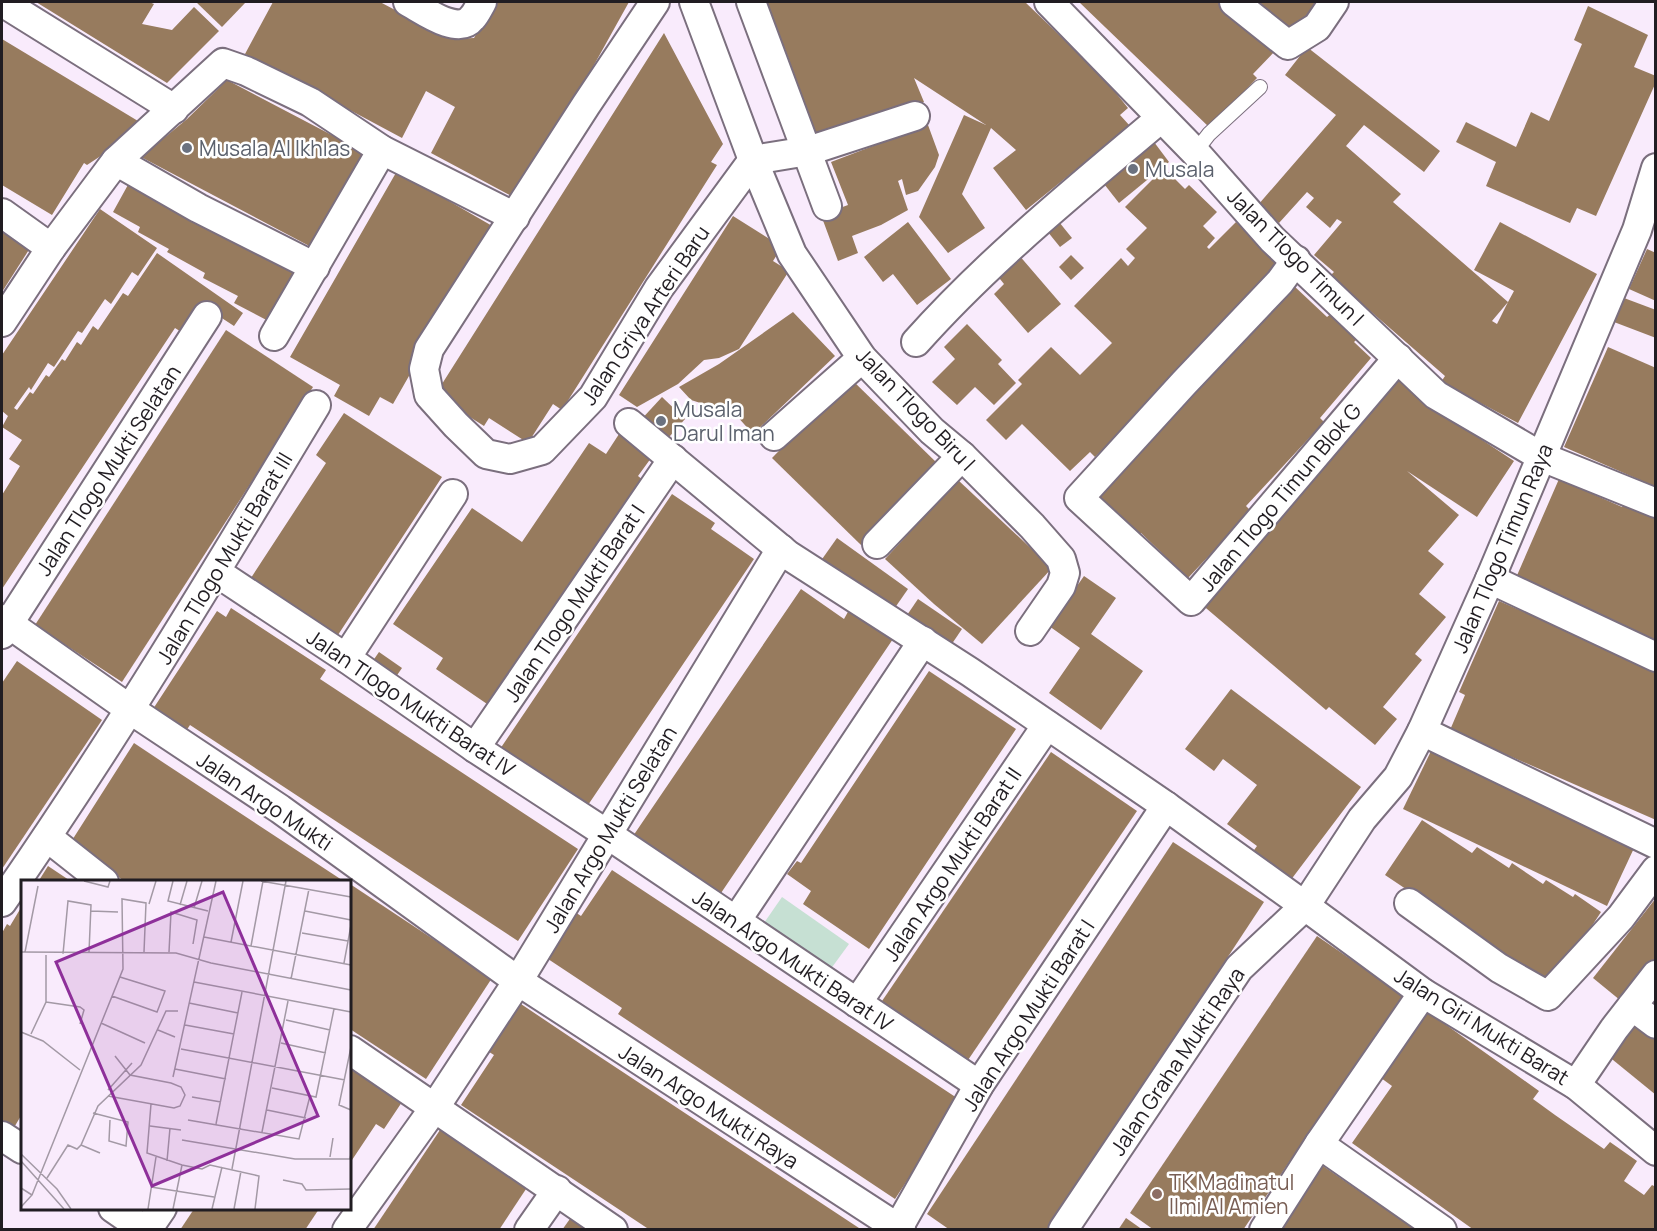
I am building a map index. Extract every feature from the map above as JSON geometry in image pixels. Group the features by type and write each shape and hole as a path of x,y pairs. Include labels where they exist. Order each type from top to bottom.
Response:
{"street":[{"path":"2,2 174,109"},
{"path":"408,2 443,22 465,24 472,19 482,2"},
{"name":"Jalan Griya Arteri Baru","path":"656,2 586,105 429,349 424,369 429,394 486,454 510,459 542,450 593,397 659,288 753,160"},
{"name":"Jalan Tlogo Biru I","path":"694,2 753,160 792,254 862,358 932,431 962,456 1061,559 1065,573 1060,586 1030,631"},
{"path":"751,2 827,206"},
{"name":"Jalan Tlogo Timun I","path":"1049,2 1195,152 1272,239 1436,395 1542,457 1656,503"},
{"path":"1234,2 1288,45 1317,27 1334,2"},
{"path":"2,322 51,248 116,161 223,63 246,71 310,102 382,150 515,218"},
{"path":"753,160 808,151 915,116"},
{"path":"916,342 936,319 1025,233 1161,118"},
{"path":"274,336 382,150"},
{"path":"116,161 198,208 315,267"},
{"name":"Jalan Tlogo Timun Raya","path":"1305,906 1362,819 1398,777 1422,731 1542,457 1646,235 1656,168"},
{"path":"2,213 51,248"},
{"name":"Jalan Tlogo Timun Blok G","path":"1296,260 1280,282 1184,382 1079,498 1103,522 1191,602 1398,358"},
{"name":"Jalan Tlogo Mukti Selatan","path":"4,626 207,316"},
{"path":"774,436 862,358"},
{"name":"Jalan Tlogo Mukti Barat III","path":"2,902 131,710 316,405"},
{"name":"Jalan Giri Mukti Barat","path":"629,423 781,549 923,641 1166,806 1423,993 1576,1085 1656,1151"},
{"path":"877,544 962,456"},
{"name":"Jalan Tlogo Mukti Barat I","path":"475,748 673,459"},
{"path":"346,658 453,494"},
{"name":"Jalan Argo Mukti Selatan","path":"435,1107 518,981 781,549"},
{"name":"Jalan Tlogo Mukti Barat IV","path":"216,572 346,658 475,748 607,834"},
{"path":"1490,579 1656,657"},
{"name":"Jalan Argo Mukti","path":"4,626 280,809 518,981"},
{"path":"736,921 923,641"},
{"name":"Jalan Argo Mukti Barat II","path":"857,1003 1047,724"},
{"path":"1422,731 1656,844"},
{"name":"Jalan Argo Mukti Barat I","path":"899,1229 979,1085 1166,806"},
{"name":"Jalan Argo Mukti Barat IV","path":"607,834 979,1085"},
{"path":"47,837 101,880"},
{"path":"1409,903 1498,968 1548,996 1621,917 1656,870"},
{"name":"Jalan Graha Mukti Raya","path":"1063,1230 1239,968 1305,906"},
{"path":"1576,1085 1656,975"},
{"name":"Jalan Argo Mukti Raya","path":"518,981 899,1229"},
{"path":"1264,1230 1318,1144 1423,993"},
{"path":"1632,1005 1656,1024"},
{"path":"351,1051 613,1230"},
{"path":"347,1230 435,1107"},
{"path":"1318,1144 1442,1230"},
{"path":"529,1230 557,1190"},
{"path":"115,1210 146,1230 161,1210"}],"lane":[{"path":"1195,152 1209,134 1260,87"}],"green space":[{"path":"782,897 849,944 830,970 764,923"}],"building":[{"path":"36,2 149,2 154,4 142,24 172,30 194,7 219,31 167,83"},
{"path":"196,2 246,2 222,27"},
{"path":"273,2 380,2 450,39 474,38 494,2 629,2 519,200 431,153 455,107 426,91 402,138 245,54"},
{"path":"762,2 1025,2 1104,78 1128,108 1120,115 1130,126 1026,210 993,168 1016,150 991,128 962,194 985,228 948,253 919,217 964,115 986,125 914,78 924,102 819,142 785,49"},
{"path":"1079,2 1227,2 1277,49 1253,74 1257,78 1210,128"},
{"path":"1244,2 1318,2 1290,38"},
{"path":"1588,6 1648,35 1634,67 1656,76 1656,82 1596,216 1577,208 1570,223 1486,186 1496,162 1456,142 1466,122 1516,147 1531,112 1549,121 1582,44 1574,40"},
{"path":"664,33 723,144 711,162 717,165 562,410 553,404 528,443 489,418 484,426 435,395"},
{"path":"2,39 138,121 128,138 87,165 84,163 52,215 2,185"},
{"path":"1307,47 1440,151 1424,172 1364,125 1346,146 1401,194 1393,202 1508,302 1514,291 1474,270 1500,222 1597,274 1518,423 1441,382 1445,376 1330,276 1334,272 1314,255 1342,222 1337,219 1330,228 1306,207 1314,198 1307,192 1279,223 1258,205 1336,115 1285,75","holes":["1508,302 1497,324 1492,321"]},
{"path":"227,80 366,153 315,249 141,157 187,119"},
{"path":"928,125 939,155 935,167 918,191 906,195 902,179 898,181 908,210 881,225 852,236 858,253 838,261 821,215 848,205 831,162"},
{"name":"Musala","path":"1148,134 1169,162 1119,203 1097,175"},
{"path":"1164,168 1185,189 1189,185 1217,212 1203,226 1215,238 1207,247 1209,249 1236,222 1282,267 1095,457 1090,452 1070,471 1022,424 1006,440 986,420 1022,384 1018,380 1051,347 1080,375 1112,343 1074,306 1121,258 1128,266 1135,258 1126,249 1147,228 1125,207"},
{"path":"397,171 494,227 393,404 380,397 369,416 334,396 340,385 290,357"},
{"path":"129,183 302,276 276,325 234,303 238,296 203,278 205,273 167,252 169,249 138,232 140,227 113,212"},
{"path":"100,209 157,248 138,276 132,272 111,304 105,299 82,333 78,331 54,367 48,363 31,390 29,387 14,408 17,410 30,392 33,394 46,375 49,377 62,359 65,361 77,342 81,345 93,326 98,330 123,293 128,296 157,253 243,313 234,326 205,307 186,335 175,328 2,589 2,495 20,466 9,459 22,440 2,427 8,416 2,411 2,355"},
{"path":"733,216 782,247 773,261 789,271 739,349 719,358 704,360 678,384 637,407 619,395"},
{"path":"1055,217 1072,238 1060,247 1043,226"},
{"path":"908,222 951,279 917,305 893,274 883,282 864,257"},
{"path":"2,224 32,245 2,292"},
{"path":"1647,249 1656,253 1656,301 1629,289"},
{"path":"1018,254 1061,304 1028,333 994,294 1004,284 996,274"},
{"path":"1071,255 1084,268 1071,280 1059,267"},
{"path":"1293,285 1327,317 1333,312 1359,337 1354,342 1371,358 1320,418 1324,422 1246,506 1251,511 1188,578 1141,533 1136,538 1094,498"},
{"path":"1624,298 1656,310 1656,338 1614,322"},
{"path":"793,312 835,356 753,434 735,414 691,400 679,387 719,364"},
{"path":"967,324 1002,360 998,364 1016,383 994,405 975,387 957,405 932,382 955,359 944,347"},
{"path":"226,330 313,387 122,682 35,625"},
{"path":"1608,347 1656,368 1656,487 1564,447"},
{"path":"1394,373 1443,414 1514,461 1477,517 1407,471 1459,515 1428,551 1444,564 1419,594 1446,617 1415,654 1422,660 1383,707 1397,719 1375,745 1329,707 1326,710 1200,603"},
{"path":"850,378 939,465 861,545 772,458"},
{"name":"Musala Darul Iman","path":"662,397 685,419 662,445 638,423"},
{"path":"344,413 442,477 334,641 247,584 326,463 316,455"},
{"path":"621,431 654,454 638,476 643,480 490,706 436,669 443,658 393,624 472,508 522,542 589,443 606,454"},
{"path":"1559,479 1622,507 1625,502 1656,516 1656,642 1515,580"},
{"path":"958,480 1052,568 982,644 885,559"},
{"path":"672,494 715,523 711,529 754,559 586,808 500,749"},
{"path":"837,538 908,589 892,612 820,562"},
{"path":"1084,576 1116,598 1091,634 1143,671 1101,730 1049,693 1080,648 1049,626"},
{"path":"801,589 844,619 849,610 893,639 721,893 678,864 674,869 631,839"},
{"path":"918,599 962,629 947,651 903,621"},
{"path":"1499,601 1656,670 1656,820 1450,730 1465,695 1459,692"},
{"path":"231,608 326,670 320,679 578,849 518,941 190,725 186,731 153,709 217,611 226,617"},
{"path":"379,652 402,668 391,684 368,668"},
{"path":"17,661 102,720 2,869 2,683"},
{"path":"929,671 1016,729 869,949 803,904 811,891 787,874 797,861 801,863"},
{"path":"1231,689 1361,787 1287,885 1249,857 1257,846 1227,824 1257,785 1223,759 1214,771 1185,749"},
{"path":"134,743 342,880 123,880 69,845"},
{"path":"1432,749 1635,846 1607,906 1403,809"},
{"path":"1051,752 1137,811 966,1063 880,1004"},
{"path":"1422,820 1472,853 1477,847 1509,868 1512,863 1543,884 1546,880 1573,897 1575,894 1601,912 1552,987 1385,875"},
{"path":"1173,842 1264,902 1048,1230 950,1230 927,1214"},
{"path":"48,866 69,880 39,880"},
{"path":"612,870 960,1100 895,1199 618,1014 622,1008 545,957 575,912 581,916"},
{"path":"351,885 492,978 426,1079 351,1030"},
{"path":"1656,898 1656,967 1626,1005 1593,978"},
{"path":"21,908 21,1116 9,1136 2,1131 2,933 7,924 10,926"},
{"path":"1317,936 1403,995 1243,1230 1154,1230 1130,1213"},
{"path":"518,1002 862,1230 650,1230 461,1105 494,1055 486,1050"},
{"path":"1428,1012 1539,1091 1533,1099 1555,1115 1604,1149 1610,1142 1637,1161 1624,1181 1644,1195 1652,1185 1656,1187 1656,1230 1474,1230 1352,1143 1392,1086 1381,1078"},
{"path":"1631,1015 1656,1035 1656,1095 1602,1051"},
{"path":"351,1063 404,1099 384,1129 376,1124 351,1162"},
{"path":"442,1127 528,1186 499,1230 373,1230"},
{"path":"1323,1166 1368,1197 1419,1230 1281,1230"},
{"path":"193,1210 318,1210 305,1230 180,1230"},
{"path":"572,1216 592,1230 562,1230"},
{"path":"1126,1218 1143,1230 1118,1230"}],"place":[{"name":"Musala Al Ikhlas","path":"187,148"},
{"name":"Musala","path":"1133,169"},
{"name":"Musala Darul Iman","path":"661,421"},
{"name":"TK Madinatul Ilmi Al Amien","path":"1157,1194"}]}
